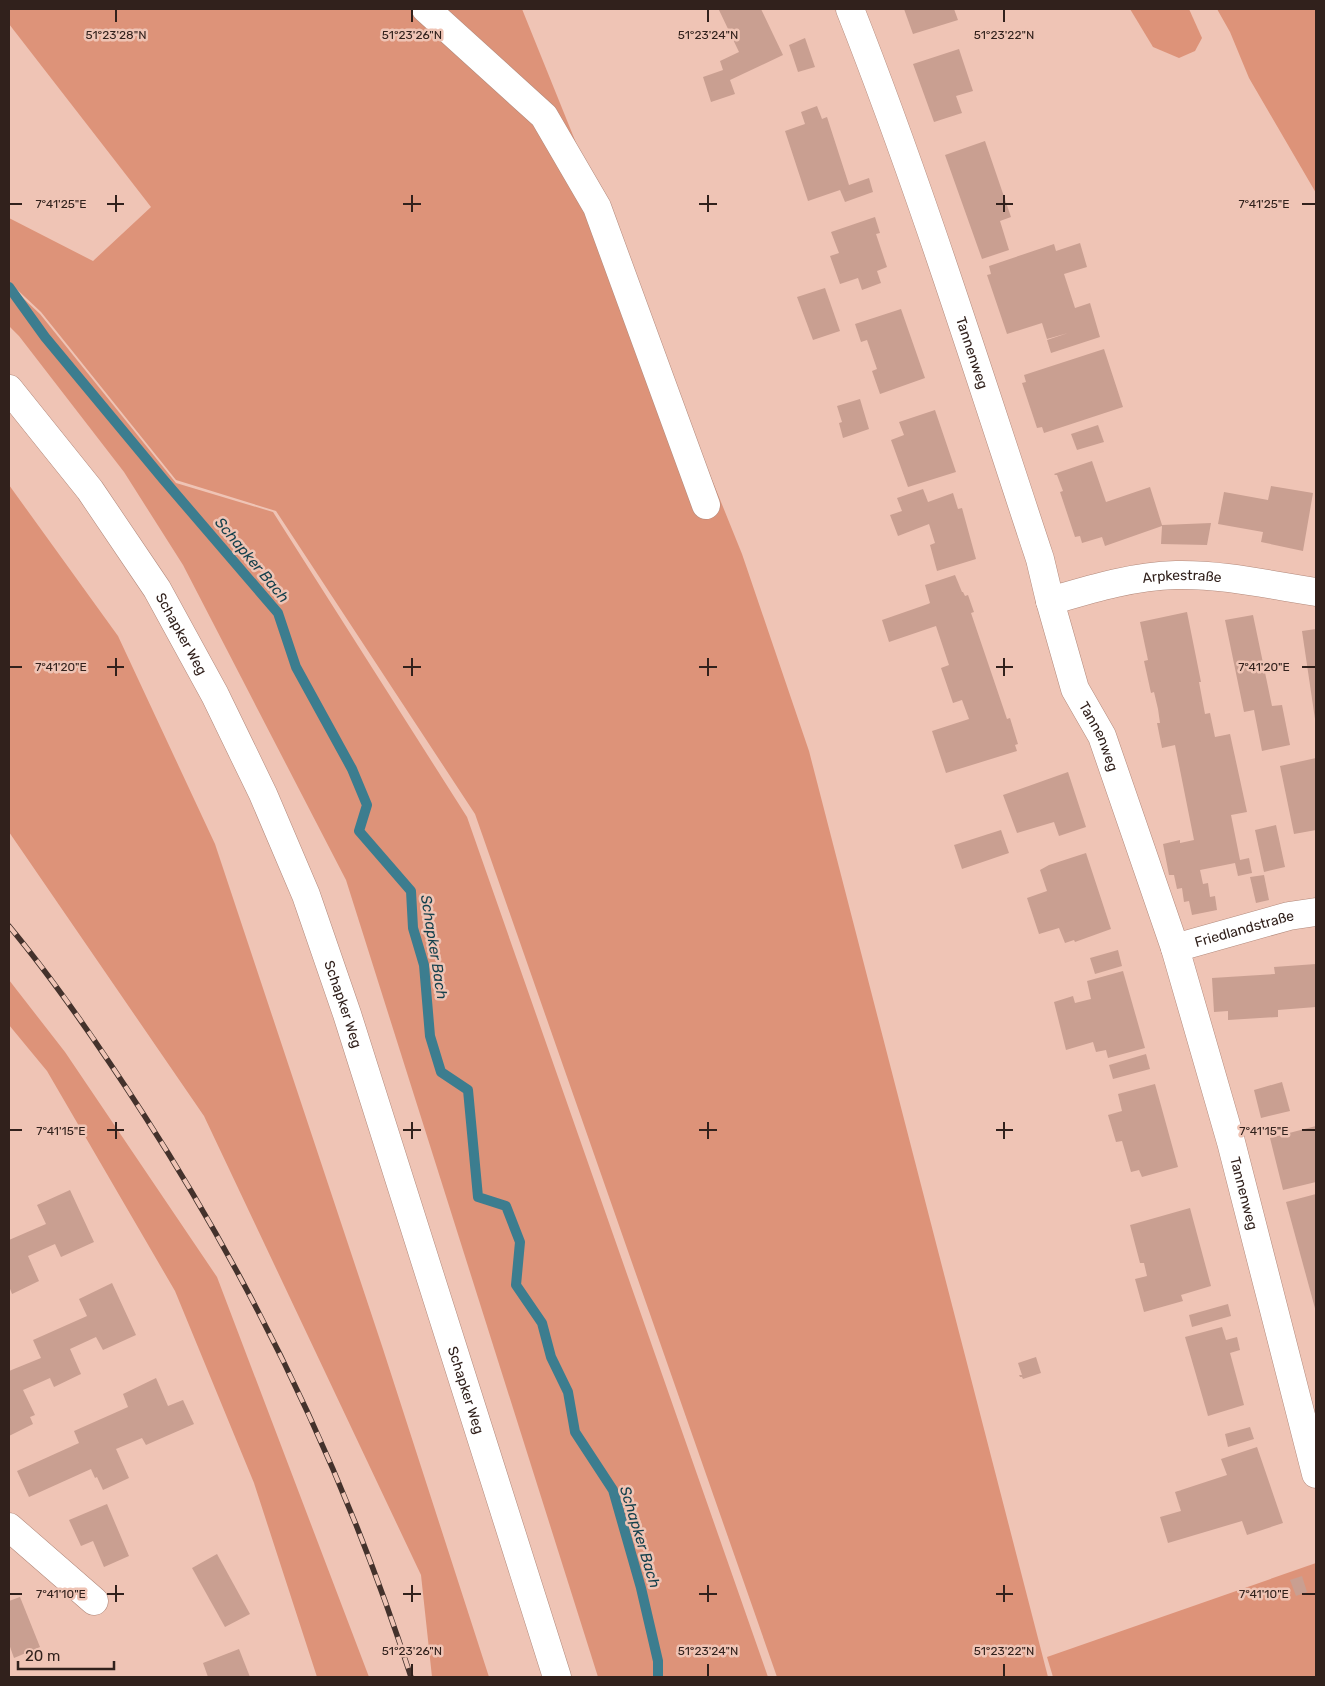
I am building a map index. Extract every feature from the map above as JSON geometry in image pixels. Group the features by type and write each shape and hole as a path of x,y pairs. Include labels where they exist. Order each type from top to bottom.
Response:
{"street":[{"path":"426,9 544,116 597,206 706,506"},
{"name":"Tannenweg","path":"850,9 872,65 954,301 1040,559 1075,689 1102,736 1175,948 1231,1142 1316,1474"},
{"name":"Schapker Weg","path":"9,389 90,490 157,588 215,695 267,802 306,896 347,1014 557,1677"},
{"name":"Arpkestraße","path":"1050,601 1138,578 1176,575 1217,576 1316,592"},
{"name":"Friedlandstraße","path":"1175,948 1289,916 1316,912"},
{"path":"9,1527 94,1601"}],"shaded area":[{"path":"9,9 522,9 742,554 809,751 1048,1677 777,1677 475,814 276,511 176,480 41,312 9,282 9,218 93,261 151,207 9,24"},
{"path":"1130,9 1189,9 1202,38 1195,51 1179,58 1153,47"},
{"path":"1217,9 1316,9 1316,193 1249,78 1230,32"},
{"path":"9,285 40,314 176,483 273,512 467,817 768,1677 598,1677 346,880 183,565 124,472 19,336 9,326"},
{"path":"9,485 118,636 215,844 383,1349 489,1677 432,1677 421,1575 204,1116 9,832"},
{"path":"9,980 65,1052 217,1277 369,1677 317,1677 254,1483 175,1291 47,1071 9,1025"},
{"path":"1316,1563 1316,1677 1053,1677 1047,1657"}],"building":[{"path":"761,9 783,55 730,80 735,94 711,102 703,77 723,70 720,61 739,52 719,10"},
{"path":"904,9 954,9 958,20 913,34"},
{"path":"805,38 815,67 798,72 789,45"},
{"path":"959,49 973,91 956,96 962,113 934,122 913,64"},
{"path":"817,106 822,119 827,117 849,185 869,178 873,192 845,202 840,190 808,201 785,131 805,124 801,112"},
{"path":"985,141 1011,217 1000,221 1009,250 982,259 945,155"},
{"path":"875,217 880,233 876,234 887,267 877,271 881,283 862,290 858,278 840,284 830,256 839,253 831,232"},
{"path":"1080,243 1087,267 1064,274 1075,308 1090,303 1100,337 1051,353 1047,340 1068,333 1047,339 1042,323 1007,334 987,275 991,274 989,266 1054,244 1056,251"},
{"path":"825,288 840,331 813,340 797,297"},
{"path":"901,309 925,378 880,394 872,371 877,369 867,340 861,342 855,324"},
{"path":"1104,349 1123,407 1044,433 1042,427 1037,428 1022,383 1026,382 1024,375"},
{"path":"860,399 869,429 843,438 839,423 842,422 837,406"},
{"path":"935,410 956,472 908,487 891,440 904,435 899,422"},
{"path":"1098,425 1104,442 1077,450 1071,434"},
{"path":"1092,461 1106,502 1150,487 1162,525 1211,523 1207,545 1161,544 1162,526 1105,546 1102,537 1082,543 1080,536 1075,537 1060,492 1063,491 1057,475 1054,474"},
{"path":"1271,486 1313,493 1303,551 1261,542 1263,532 1218,524 1224,492 1268,500"},
{"path":"923,489 928,502 953,493 958,509 962,508 976,559 937,571 930,545 935,543 929,524 898,536 890,515 902,511 897,498"},
{"path":"955,575 962,592 965,596 968,595 974,612 971,613 1007,719 1010,718 1018,744 1015,745 1017,751 946,773 932,731 969,719 962,700 953,703 941,668 949,665 936,626 889,642 882,620 930,603 925,585"},
{"path":"1187,612 1201,682 1199,682 1205,714 1210,713 1215,737 1230,734 1247,812 1231,815 1240,860 1249,858 1252,873 1238,876 1235,863 1200,870 1203,884 1208,883 1210,897 1215,896 1217,910 1192,915 1189,901 1184,902 1182,888 1177,889 1174,875 1169,875 1163,844 1180,840 1180,843 1194,840 1175,745 1162,748 1157,723 1160,723 1158,709 1154,692 1151,693 1144,661 1148,660 1140,622"},
{"path":"1253,615 1272,706 1282,705 1290,745 1262,751 1254,710 1244,712 1225,620"},
{"path":"1316,629 1316,719 1315,719 1302,631"},
{"path":"1316,758 1316,830 1294,834 1280,766"},
{"path":"1068,772 1086,827 1059,836 1054,822 1017,833 1003,795"},
{"path":"1276,825 1285,867 1264,872 1255,830"},
{"path":"1001,830 1009,853 962,869 954,845"},
{"path":"1086,853 1111,929 1075,942 1074,940 1065,943 1059,928 1039,934 1027,898 1047,891 1040,870 1049,865"},
{"path":"1264,875 1269,900 1256,903 1250,877"},
{"path":"1118,950 1122,966 1095,974 1090,958"},
{"path":"1316,964 1316,1007 1278,1010 1278,1017 1228,1020 1228,1011 1214,1012 1212,978 1275,974 1274,967"},
{"path":"1123,971 1145,1048 1108,1058 1106,1050 1096,1052 1093,1042 1066,1050 1054,1002 1073,996 1075,1003 1091,999 1087,981"},
{"path":"1146,1054 1150,1069 1113,1079 1109,1065"},
{"path":"1282,1082 1290,1111 1261,1118 1254,1090"},
{"path":"1155,1084 1178,1167 1142,1177 1139,1170 1131,1172 1122,1141 1116,1142 1108,1115 1122,1111 1118,1094"},
{"path":"1316,1126 1316,1182 1283,1190 1270,1138"},
{"path":"70,1190 94,1242 61,1257 55,1244 28,1256 39,1281 12,1294 9,1286 9,1240 46,1224 37,1205"},
{"path":"1316,1194 1316,1312 1286,1202"},
{"path":"1190,1208 1211,1286 1181,1295 1183,1301 1144,1312 1135,1279 1147,1276 1144,1263 1140,1263 1130,1225"},
{"path":"112,1283 136,1335 103,1350 96,1337 70,1349 81,1374 54,1387 50,1378 23,1390 35,1415 30,1417 33,1424 9,1436 9,1371 41,1358 33,1340 87,1316 79,1299"},
{"path":"1228,1304 1231,1316 1192,1327 1189,1315"},
{"path":"1222,1327 1226,1340 1237,1337 1240,1350 1230,1353 1244,1405 1208,1416 1185,1337"},
{"path":"1036,1357 1041,1373 1023,1379 1020,1377 1019,1375 1022,1375 1018,1363"},
{"path":"156,1378 168,1406 183,1400 194,1424 146,1445 142,1438 116,1449 129,1478 103,1490 91,1469 29,1497 17,1471 79,1443 74,1431 128,1407 123,1394"},
{"path":"1250,1427 1254,1439 1228,1447 1225,1434"},
{"path":"1257,1447 1283,1523 1247,1535 1242,1521 1168,1543 1160,1517 1181,1511 1175,1492 1227,1475 1221,1459"},
{"path":"107,1504 129,1556 104,1567 93,1541 81,1546 69,1520"},
{"path":"217,1554 250,1614 225,1627 192,1568"},
{"path":"1302,1576 1307,1592 1296,1596 1290,1580"},
{"path":"20,1597 40,1647 14,1658 9,1644 9,1601"},
{"path":"239,1649 250,1677 208,1677 203,1663"}],"waterway":[{"name":"Schapker Bach","path":"9,287 45,337 278,613 296,667 352,769 367,805 359,831 411,891 413,928 424,965 430,1036 441,1072 468,1090 478,1197 506,1206 520,1242 516,1285 542,1323 551,1357 568,1392 575,1432 613,1490 641,1588 658,1661 658,1677"}],"railway":[{"path":"9,926 79,1018 144,1115 185,1181 261,1318 296,1387 328,1458 386,1603 411,1677"}]}
